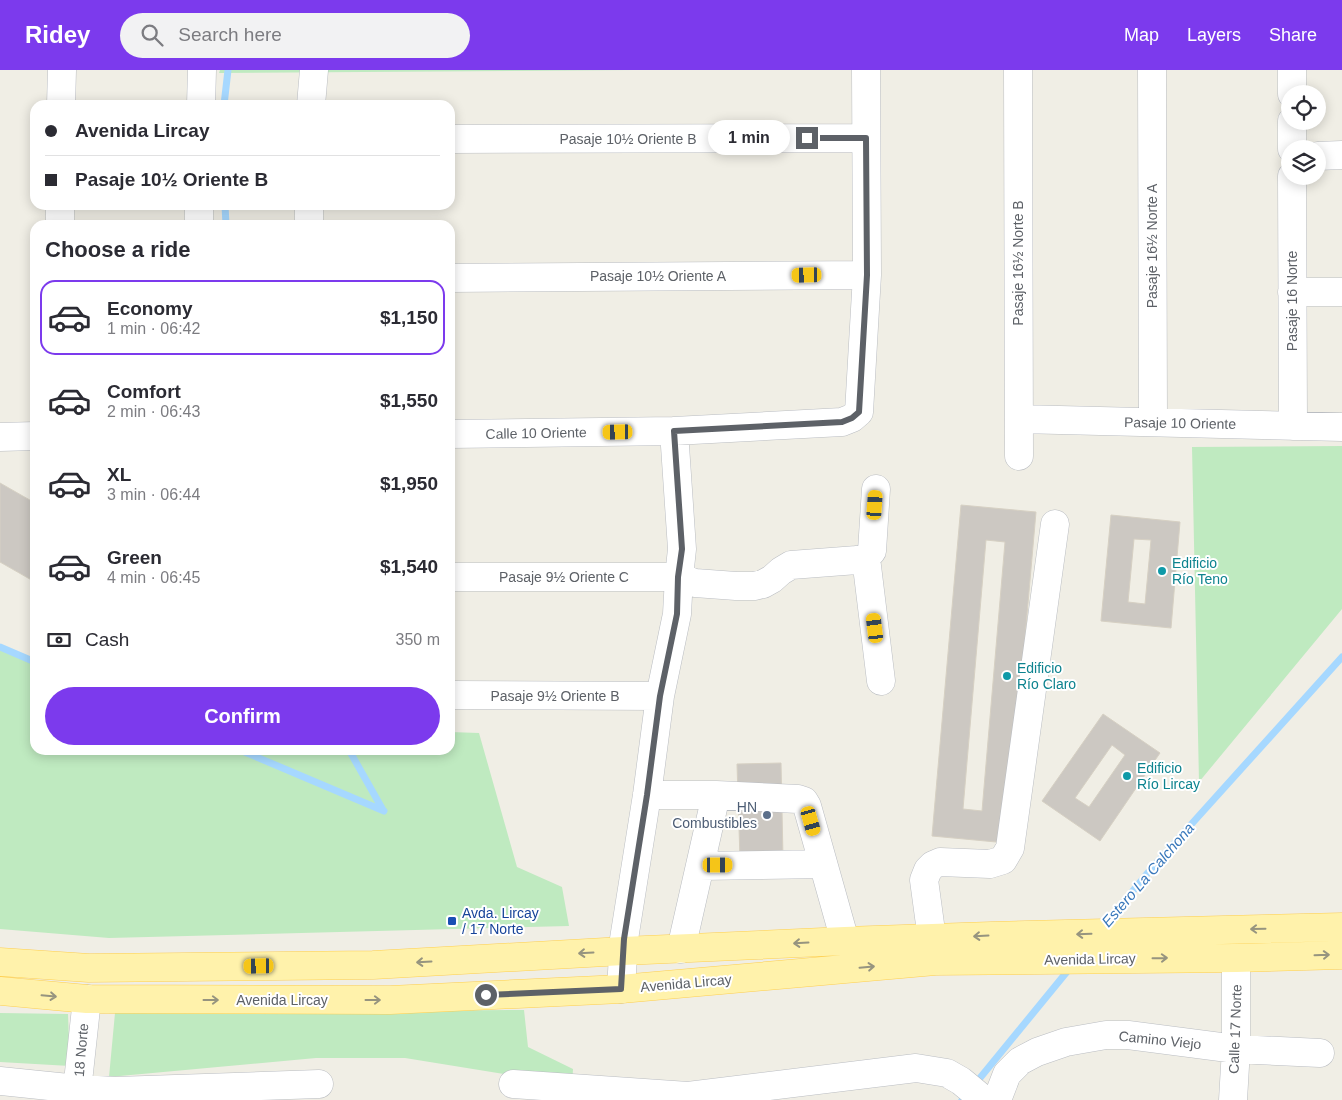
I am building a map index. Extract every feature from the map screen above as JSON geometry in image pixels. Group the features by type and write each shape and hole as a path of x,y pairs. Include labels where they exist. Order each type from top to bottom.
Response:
{"main road":[{"name":"Avenida Lircay","path":"0,962 89,968 373,965 845,941 1342,928"},
{"name":"Avenida Lircay","path":"0,991 86,999 390,1000 621,989 935,961 1342,955"}],"street":[{"path":"61,100 62,70"},
{"path":"202,70 202,100"},
{"path":"311,100 314,70"},
{"path":"866,70 867,275"},
{"name":"Pasaje 16½ Norte B","path":"1018,70 1019,456"},
{"name":"Pasaje 16½ Norte A","path":"1152,70 1153,422"},
{"path":"1292,70 1292,85"},
{"name":"Pasaje 10½ Oriente B","path":"455,139 866,138"},
{"path":"1326,156 1342,156"},
{"name":"Pasaje 16 Norte","path":"1292,185 1293,426"},
{"name":"Pasaje 10½ Oriente A","path":"455,278 867,275"},
{"name":"Calle 10 Oriente","path":"455,434 674,431 842,422 852,418 859,412 867,275"},
{"path":"1292,292 1342,292"},
{"name":"Pasaje 10 Oriente","path":"1019,419 1342,427"},
{"path":"621,989 623,951 660,696 677,614 678,577 682,549 674,431"},
{"path":"0,437 30,436"},
{"path":"876,489 872,551 866,558 881,681"},
{"path":"932,939 924,880 933,864 940,862 990,864 1002,860 1010,848 1055,524"},
{"name":"Pasaje 9½ Oriente C","path":"455,578 678,577 695,583 754,586 772,579 791,565 866,558"},
{"name":"Pasaje 9½ Oriente B","path":"455,696 660,696"},
{"path":"647,795 716,795 798,799 804,801 845,941"},
{"path":"680,949 716,795"},
{"path":"700,866 823,864"},
{"name":"Calle 17 Norte","path":"1233,1100 1236,1049 1236,958"},
{"name":"18 Norte","path":"77,1095 86,999"},
{"name":"Camino Viejo","path":"980,1095 1020,1061 1037,1052 1066,1042 1106,1035 1128,1035 1236,1049 1320,1053"},
{"path":"513,1084 688,1096 916,1068 947,1074 980,1095"},
{"path":"0,1081 77,1095 116,1091 319,1084"}],"green space":[{"path":"220,70 634,70 219,73"},
{"path":"1342,446 1342,609 1199,782 1192,447"},
{"path":"0,647 30,661 30,755 455,755 455,732 479,733 517,867 562,887 569,926 109,938 0,929"},
{"path":"524,1010 528,1047 573,1069 572,1085 405,1058 316,1058 109,1077 115,1013"},
{"path":"0,1013 68,1014 70,1066 0,1062"}],"building":[{"path":"0,483 30,500 30,579 0,562"},
{"name":"Edificio Río Claro","path":"961,505 1036,512 1007,843 932,836","holes":["986,540 1005,542 982,811 963,809"]},
{"name":"Edificio Río Teno","path":"1111,515 1180,522 1171,628 1101,621","holes":["1134,539 1151,540 1145,604 1128,602"]},
{"name":"Edificio Río Lircay","path":"1103,714 1160,753 1100,841 1042,801","holes":["1112,745 1125,755 1089,807 1075,798"]},
{"path":"781,763 783,858 740,859 737,764"}],"waterway":[{"path":"225,100 228,70"},
{"path":"225,210 226,220"},
{"path":"0,647 30,660"},
{"name":"Estero La Calchona","path":"1104,926 1151,869 1342,657"},
{"path":"252,755 384,811"},
{"path":"352,755 383,810"},
{"name":"Estero La Calchona","path":"962,1100 1070,968"}],"place":[{"name":"Edificio Río Teno","path":"1162,571"},
{"name":"Edificio Río Claro","path":"1007,676"},
{"name":"Edificio Río Lircay","path":"1127,776"},
{"name":"HN Combustibles","path":"767,815"},
{"name":"Avda. Lircay / 17 Norte","path":"452,921"}],"route":[{"path":"486,995 621,989 624,939 647,795 660,696 677,614 678,577 682,549 674,431 842,422 852,418 859,412 867,275 866,138 807,138"}]}
